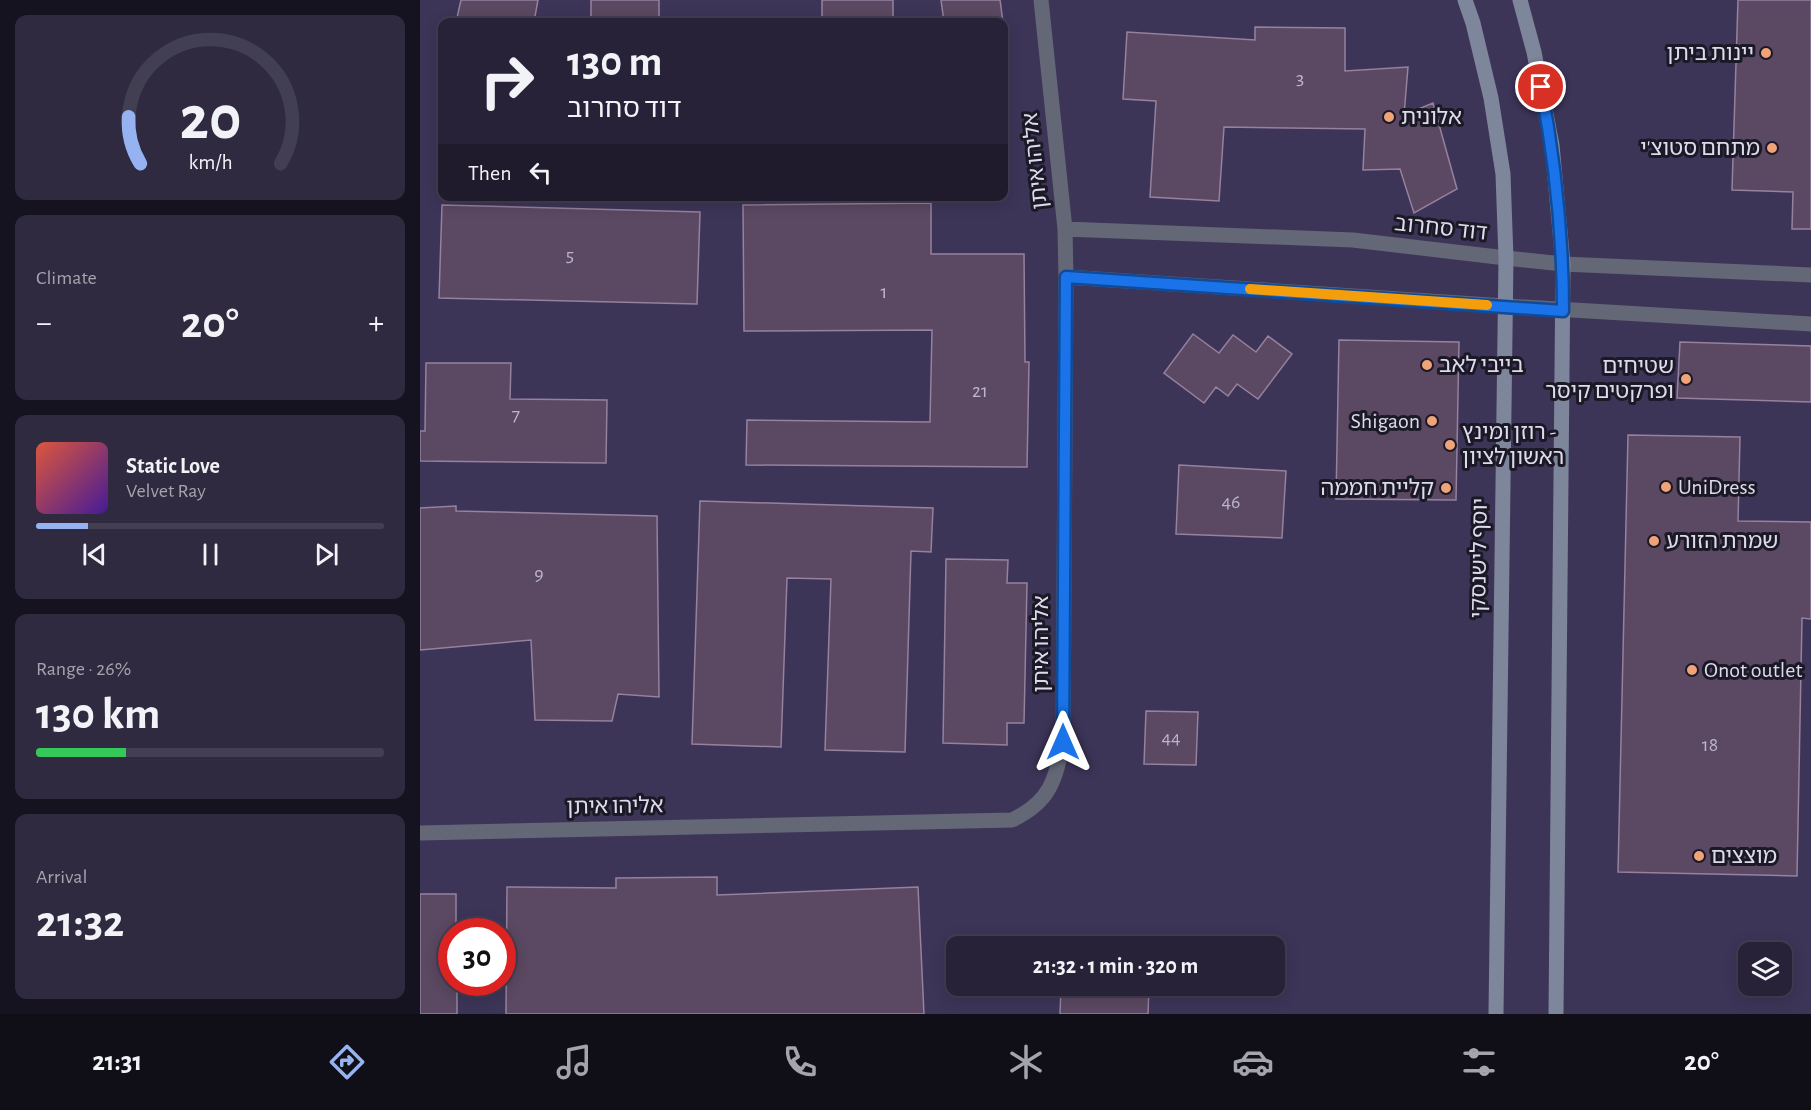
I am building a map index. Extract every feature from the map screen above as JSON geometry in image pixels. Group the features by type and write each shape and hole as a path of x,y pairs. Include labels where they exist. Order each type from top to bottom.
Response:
{"main road":[{"name":"יוסף לישנסקי","path":"1465,0 1473,23 1491,98 1503,174 1506,258 1496,1014"},
{"path":"1520,0 1534,52 1552,145 1563,264 1556,1014"}],"street":[{"name":"אליהו איתן","path":"420,832 1012,820 1031,811 1045,796 1057,772 1063,742 1066,277 1065,229 1041,0"},
{"name":"דוד סחרוב","path":"1065,229 1353,240 1563,264 1811,275"},
{"path":"1066,277 1563,311 1811,324"}],"shaded area":[{"path":"420,0 1811,0 1811,1014 420,1014"}],"building":[{"path":"461,0 538,0 535,18 457,18"},
{"path":"591,0 659,0 659,18 591,18"},
{"path":"822,0 893,0 893,18 822,18"},
{"path":"941,0 1000,0 1002,18 943,18"},
{"name":"מתחם סטוצ'י","path":"1738,0 1811,0 1811,229 1792,229 1793,192 1732,190"},
{"path":"1255,27 1345,28 1345,71 1408,67 1404,115 1433,103 1457,189 1414,213 1400,169 1363,170 1365,129 1224,127 1219,201 1150,197 1156,101 1123,99 1127,32 1255,40"},
{"path":"931,203 931,254 1024,254 1025,362 1029,362 1027,467 746,465 747,420 930,422 932,330 744,331 743,205"},
{"path":"442,205 700,212 697,304 439,298"},
{"path":"1193,334 1219,353 1233,335 1256,352 1268,336 1292,354 1258,399 1237,384 1228,396 1216,387 1204,403 1164,373"},
{"path":"1339,340 1459,342 1456,500 1336,499"},
{"path":"1680,342 1811,346 1811,402 1677,398"},
{"path":"426,363 511,363 510,399 607,400 606,463 420,461 420,431 425,431"},
{"path":"1628,435 1740,437 1738,521 1811,522 1811,619 1802,618 1797,876 1618,872"},
{"path":"1179,465 1286,471 1282,538 1176,534"},
{"path":"700,501 933,508 931,552 911,551 905,752 825,750 831,579 787,578 781,747 692,744"},
{"path":"456,506 456,511 657,516 659,697 618,694 612,721 535,720 531,640 420,650 420,508"},
{"path":"946,559 1008,560 1007,583 1027,583 1024,723 1007,723 1007,745 943,743"},
{"path":"1146,711 1198,712 1196,765 1144,764"},
{"path":"717,877 717,895 918,887 924,1014 506,1014 506,996 516,996 516,918 507,918 507,887 616,888 616,878"},
{"path":"420,894 456,894 456,918 438,918 438,996 457,996 457,1014 420,1014"},
{"path":"1061,996 1149,996 1148,1014 1060,1014"}],"slow traffic":[{"path":"1250,289 1487,305"}],"place":[{"name":"יינות ביתן","path":"1766,53"},
{"name":"אלונית","path":"1389,117"},
{"name":"מתחם סטוצ'י","path":"1772,148"},
{"name":"בייבי לאב","path":"1427,365"},
{"name":"שטיחים ופרקטים קיסר","path":"1686,379"},
{"name":"Shigaon","path":"1432,421"},
{"name":"רוזן ומינץ - ראשון לציון","path":"1450,445"},
{"name":"UniDress","path":"1666,487"},
{"name":"קליית חממה","path":"1446,488"},
{"name":"שמרת הזורע","path":"1654,541"},
{"name":"Onot outlet","path":"1692,670"},
{"name":"מוצצים","path":"1699,856"}],"route":[{"path":"1063,742 1066,277 1563,311 1563,264 1552,145 1541,87"}]}
